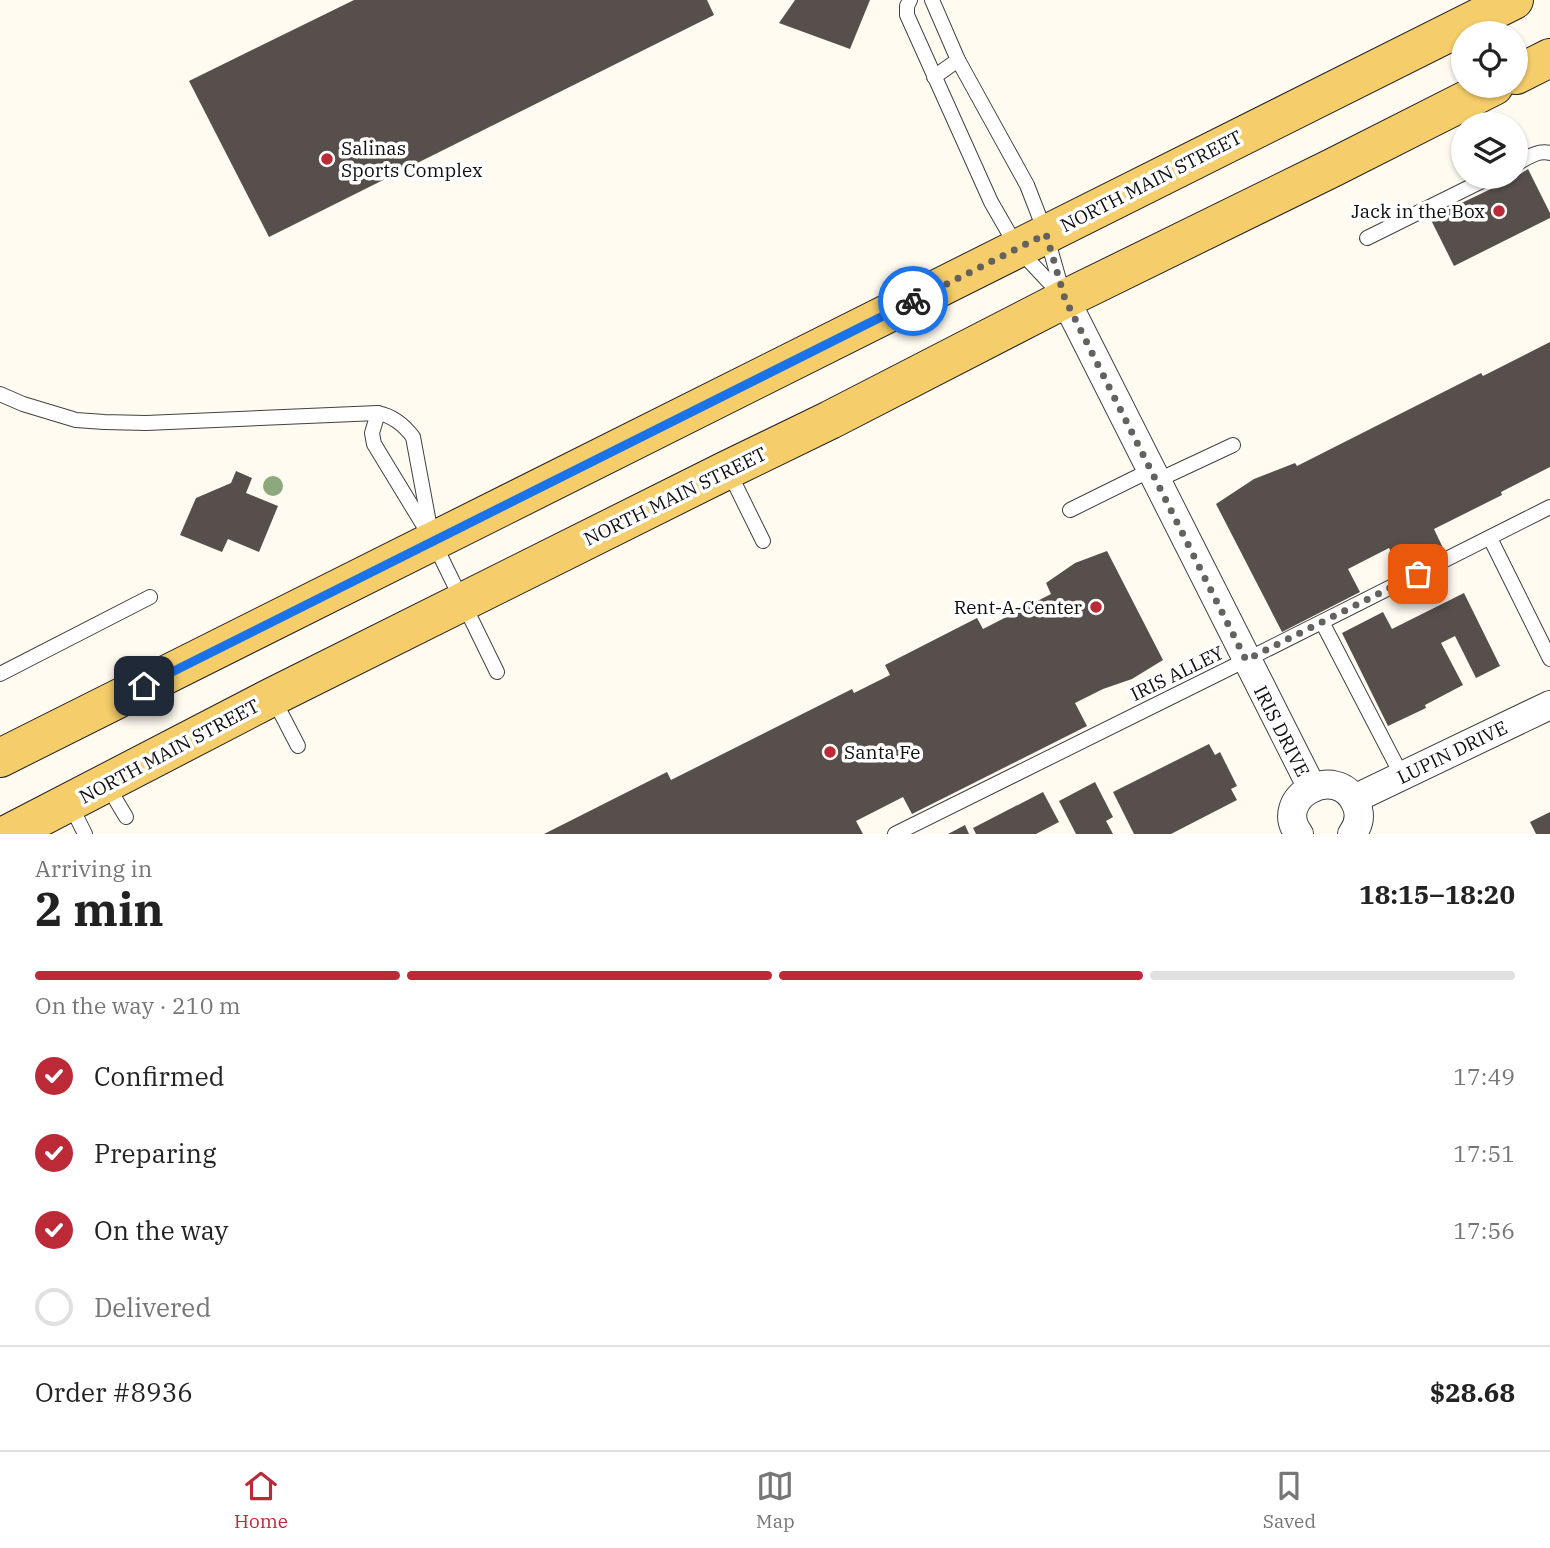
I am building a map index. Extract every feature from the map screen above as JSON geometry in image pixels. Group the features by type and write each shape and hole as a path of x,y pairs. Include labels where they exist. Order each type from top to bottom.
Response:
{"main road":[{"name":"NORTH MAIN STREET","path":"0,758 1514,0"},
{"path":"1528,69 1550,58"},
{"name":"NORTH MAIN STREET","path":"8,834 77,819 106,783 272,697 1470,98"}],"street":[{"name":"IRIS DRIVE","path":"1065,299 1312,788"},
{"name":"LUPIN DRIVE","path":"1354,799 1550,705"},
{"path":"1294,833 1294,806 1298,799 1312,788 1333,784 1342,787 1354,799 1360,814 1352,834"}],"lane":[{"path":"910,0 907,15 991,202 1032,242 1065,299"},
{"path":"932,0 958,60 1027,185 1032,242 1065,299"},
{"path":"934,77 958,60"},
{"path":"1528,158 1537,153 1550,153"},
{"path":"1367,238 1466,189"},
{"path":"0,394 76,420 104,422 146,423 378,413 388,415 407,428 413,437 433,541"},
{"path":"378,413 372,433 374,444 433,541 496,672"},
{"path":"1070,510 1233,445"},
{"path":"727,470 763,541"},
{"name":"IRIS ALLEY","path":"895,834 1550,507"},
{"path":"1490,537 1550,659"},
{"path":"0,674 150,597"},
{"path":"1322,622 1402,776"},
{"path":"272,697 298,746"},
{"path":"106,783 126,817"}],"building":[{"name":"Salinas Sports Complex","path":"354,0 707,0 714,15 269,237 189,81"},
{"path":"795,0 870,0 850,49 779,23"},
{"path":"1528,169 1550,213 1550,218 1454,266 1430,218 1491,189 1528,189"},
{"path":"1550,342 1550,467 1434,529 1443,548 1400,570 1389,548 1348,569 1360,592 1282,632 1216,504 1254,479 1295,463 1297,466 1481,373 1483,376"},
{"path":"236,471 252,478 246,493 278,506 259,552 228,539 222,552 180,535 196,498 231,483"},
{"path":"1107,551 1163,660 1132,679 1075,703 1087,726 912,814 903,797 856,821 863,834 544,834 667,772 671,780 852,689 854,693 890,675 885,665 977,618 983,629 1051,594 1046,583 1075,563"},
{"path":"1464,593 1500,666 1476,678 1455,636 1441,643 1463,685 1425,705 1426,708 1388,726 1342,633 1383,612 1392,629"},
{"path":"1209,744 1215,755 1220,752 1237,786 1231,789 1237,800 1171,834 1134,834 1113,792"},
{"path":"1095,782 1113,817 1106,821 1113,834 1076,834 1059,801"},
{"path":"1043,792 1059,822 1036,834 976,834 973,828"},
{"path":"1550,812 1550,834 1536,834 1530,822"},
{"path":"965,825 969,834 948,834"}],"way so far":[{"path":"913,301 1046,234 1065,299 1246,660 1418,574"}],"place":[{"name":"Salinas Sports Complex","path":"327,159"},
{"name":"Jack in the Box","path":"1499,211"},
{"name":"Rent-A-Center","path":"1096,607"},
{"name":"Santa Fe","path":"830,752"}],"route":[{"path":"144,686 913,301"}]}
